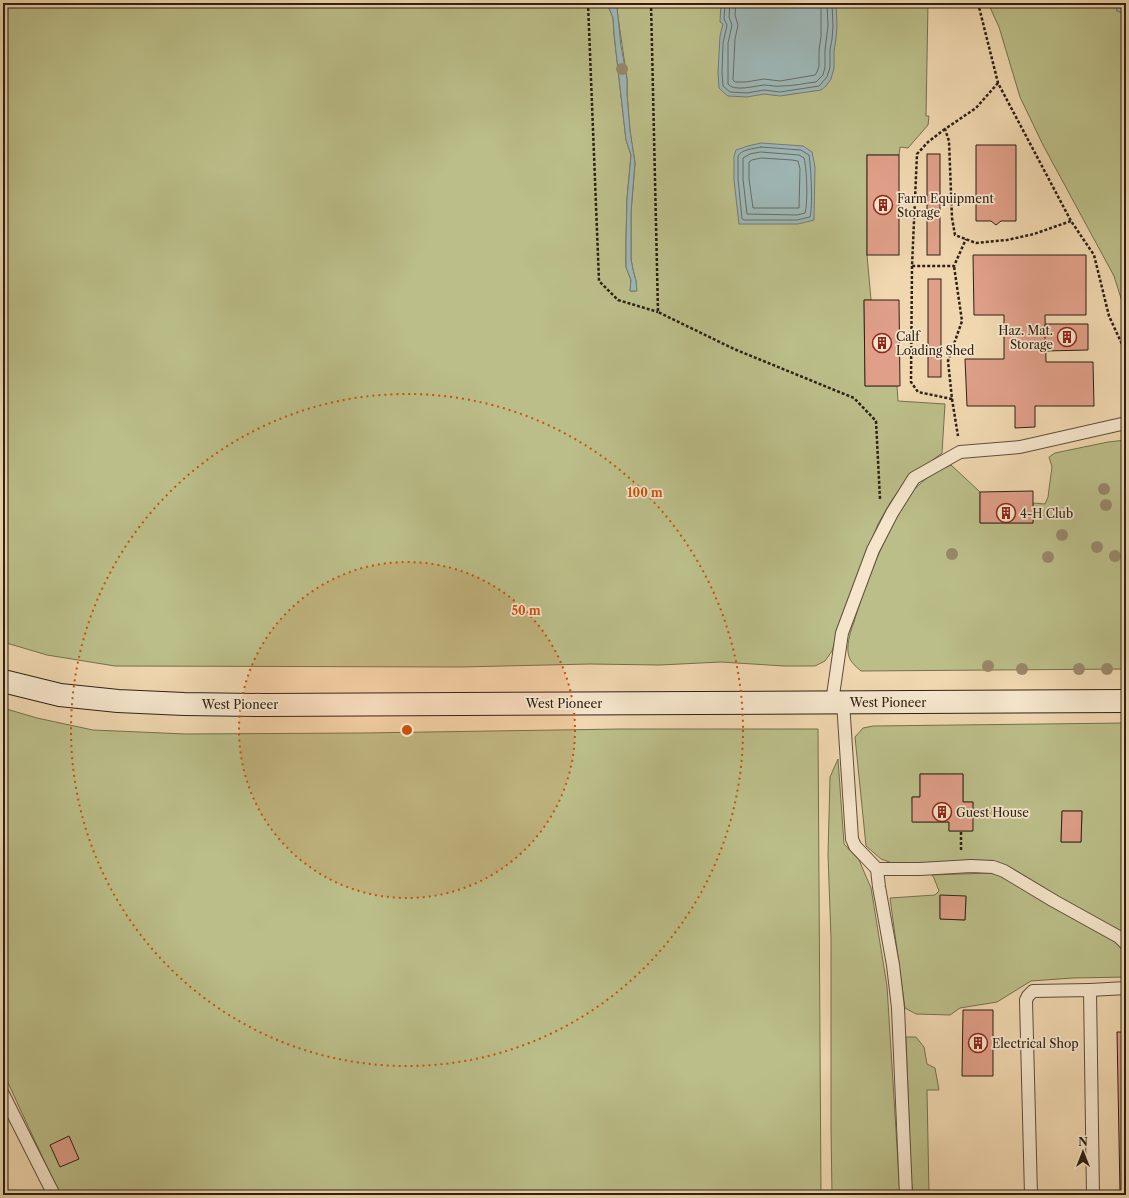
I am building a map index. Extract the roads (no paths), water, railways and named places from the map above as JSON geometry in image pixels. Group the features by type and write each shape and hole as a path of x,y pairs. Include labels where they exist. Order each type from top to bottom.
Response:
{"main road":[{"name":"West Pioneer","path":"3,681 60,695 184,704 280,705 1126,701"}],"lane":[{"path":"906,1195 896,987 877,869 855,846 852,839 838,702 842,633 882,532 914,478 960,452 1020,447 1126,423"},
{"path":"877,869 920,869 972,866 993,868 1004,871 1054,902 1119,937 1126,944"},
{"path":"1031,1195 1026,1000 1033,991 1126,988"},
{"path":"1090,990 1093,1195"},
{"path":"3,1094 54,1195"}],"water":[{"path":"607,3 616,3 621,46 627,79 630,131 635,163 631,212 631,259 637,291 630,291 631,280 626,267 627,199 631,155 626,140 613,18"},
{"path":"721,3 836,3 837,26 834,51 834,68 831,79 826,86 821,90 780,96 764,94 747,97 728,96 719,88 718,72 720,36 723,24 720,22"},
{"path":"1116,3 1126,3 1126,20 1123,13 1117,11"},
{"path":"761,143 803,146 812,152 815,167 814,220 798,224 739,224 734,180 734,156 736,150"}],"place":[{"name":"Farm Equipment Storage","path":"883,205"},
{"name":"Haz. Mat. Storage","path":"1067,337"},
{"name":"Calf Loading Shed","path":"882,343"},
{"name":"4-H Club","path":"1006,513"},
{"name":"Guest House","path":"942,812"},
{"name":"Electrical Shop","path":"978,1043"}]}
